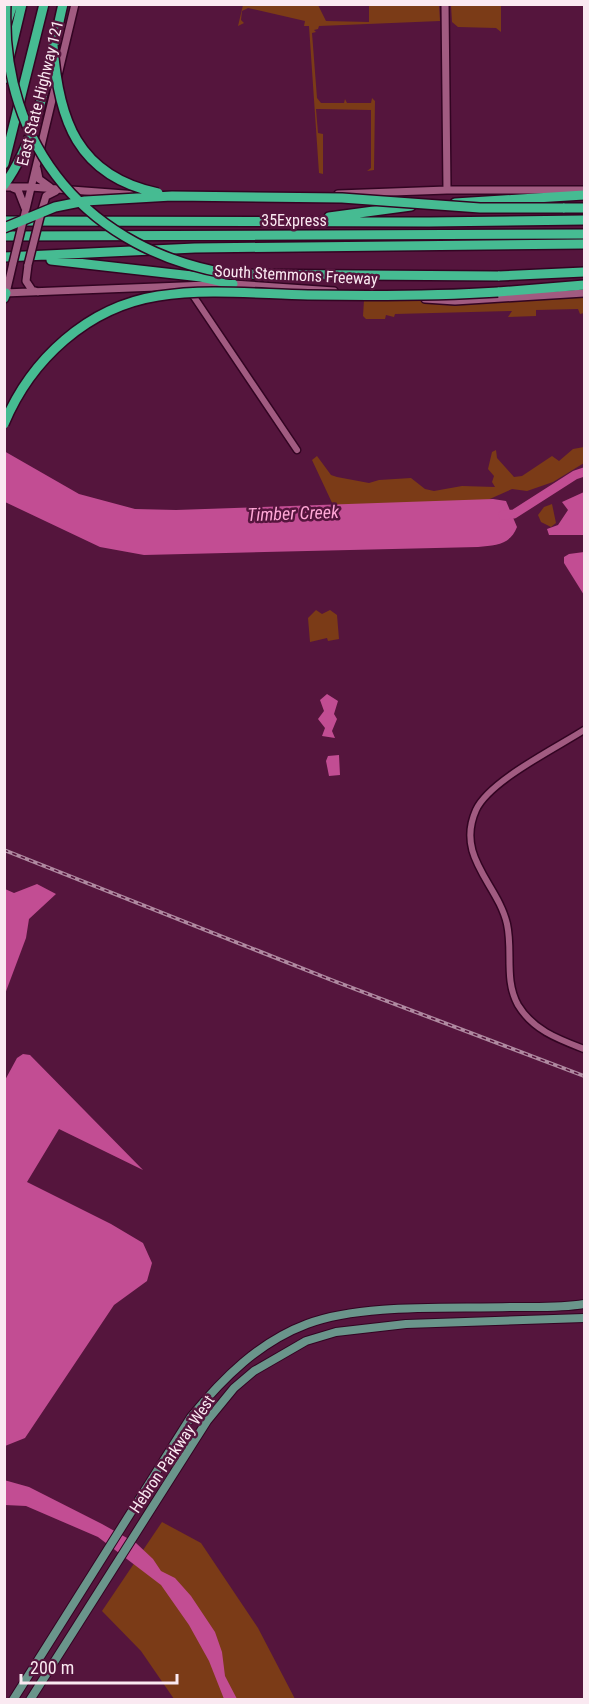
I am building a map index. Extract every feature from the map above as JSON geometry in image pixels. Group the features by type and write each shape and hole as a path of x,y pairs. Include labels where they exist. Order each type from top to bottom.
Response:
{"highway":[{"path":"6,4 6,38 13,88 34,142 71,195 112,230 131,241 186,265 230,274 498,276 585,272"},
{"path":"4,30 13,4"},
{"path":"4,79 22,4"},
{"path":"4,164 44,4"},
{"path":"7,187 32,131 63,4"},
{"path":"53,45 56,81 63,115 76,139 107,172 123,182 172,196"},
{"path":"303,221 391,207 585,195"},
{"path":"4,228 55,207 85,201 172,196 342,198 480,208 585,207"},
{"path":"4,221 585,220"},
{"name":"35Express","path":"4,236 585,234"},
{"name":"South Stemmons Freeway","path":"4,257 31,261 195,248 585,244"},
{"path":"31,261 201,277 233,284"},
{"path":"4,424 27,381 56,347 97,318 147,298 186,293 333,295 498,292 585,285"}],"main road":[{"name":"East State Highway 121","path":"5,295 75,4"},
{"path":"445,4 447,190"},
{"path":"37,163 39,179 58,190"},
{"path":"7,187 160,196 377,194 447,190 585,190"},
{"path":"7,187 18,190 25,212"},
{"path":"41,293 28,286 26,276 46,196 58,190"},
{"name":"South Stemmons Freeway","path":"5,295 233,284 455,301 585,292"},
{"name":"Hebron Parkway West","path":"13,1700 191,1417 219,1383 279,1337 307,1324 328,1318 393,1311 585,1305"},
{"name":"Hebron Parkway West","path":"30,1700 207,1421 234,1388 284,1352 311,1339 351,1329 585,1318"}],"street":[{"path":"187,285 297,450"},
{"path":"585,730 496,786 476,811 471,833 479,872 502,910 507,925 511,986 517,1003 540,1029 585,1049"}],"shaded area":[{"path":"243,5 318,5 326,21 369,22 369,5 439,5 440,21 319,26 314,30 316,32 312,33 317,98 321,103 344,103 345,99 347,103 371,103 372,98 375,101 374,170 367,171 371,168 371,110 316,109 318,133 323,134 323,174 319,173 309,26 304,26 305,21 248,8 242,11 241,20 244,23 238,26"},
{"path":"451,5 501,5 501,32 496,28 458,27 452,22"},
{"path":"584,295 584,313 580,314 578,309 536,310 536,316 508,317 512,311 395,314 394,317 386,315 385,319 366,319 363,316 364,300 371,298 491,302"},
{"path":"584,447 584,463 553,482 527,491 512,489 483,502 334,507 312,460 317,456 331,475 337,477 369,483 411,478 425,489 434,491 462,486 495,487 492,482 494,476 488,469 492,452 496,450 497,458 514,477 522,476 552,456 559,461 573,449"},
{"path":"552,504 556,523 551,527 541,522 538,515 544,507"},
{"path":"316,610 322,614 330,610 337,615 339,639 328,641 327,638 310,642 308,618"},
{"path":"162,1522 201,1543 258,1628 295,1699 174,1699 141,1651 102,1611"}],"water":[{"path":"4,451 79,494 135,509 176,510 493,499 506,501 517,527 506,541 496,545 478,547 144,555 100,547 5,502"},
{"path":"584,492 584,535 549,535 547,529 558,525 568,510 562,502"},
{"path":"584,552 584,595 564,563 564,557"},
{"path":"327,694 338,701 334,714 337,719 332,731 335,738 322,736 325,728 318,719 324,711 320,700"},
{"path":"339,755 340,775 329,776 326,761 328,756"},
{"path":"37,884 56,894 29,919 26,938 5,994 5,889 14,893"},
{"path":"23,1054 30,1055 143,1170 59,1129 27,1182 111,1224 143,1243 152,1263 147,1281 114,1305 25,1438 5,1446 4,1082 17,1058"},
{"path":"4,1480 29,1487 136,1543 153,1559 161,1571 175,1578 191,1596 215,1632 222,1652 225,1676 237,1699 224,1699 209,1661 189,1625 161,1585 98,1537 26,1506 5,1505"}],"waterway":[{"name":"Timber Creek","path":"503,515 514,514 575,475 584,472"}],"railway":[{"path":"4,850 334,981 584,1076"}]}
